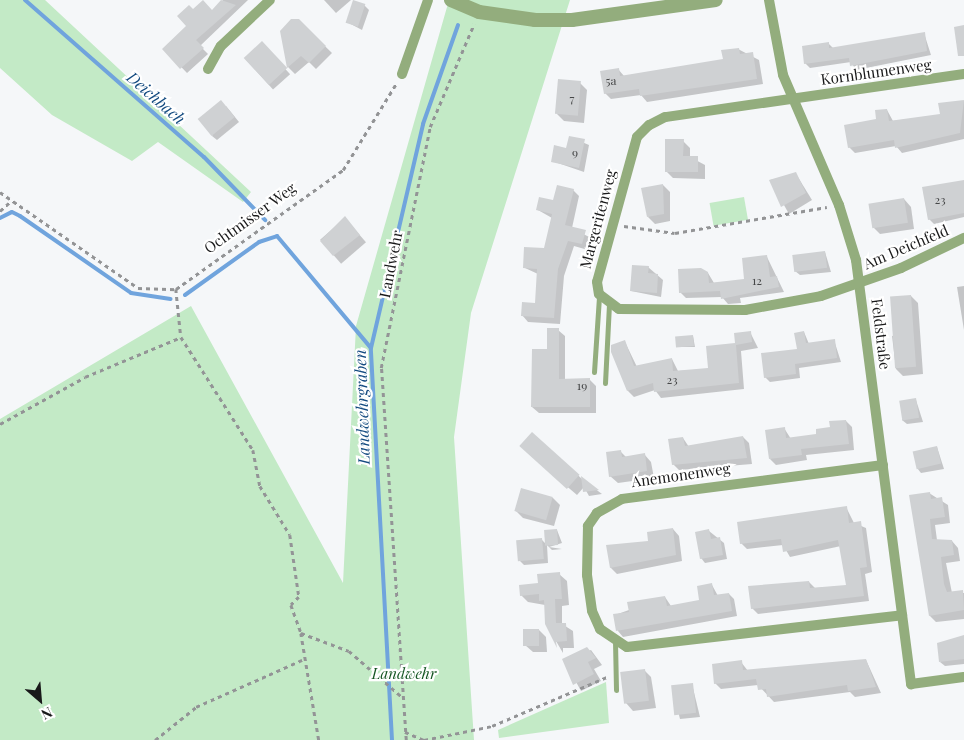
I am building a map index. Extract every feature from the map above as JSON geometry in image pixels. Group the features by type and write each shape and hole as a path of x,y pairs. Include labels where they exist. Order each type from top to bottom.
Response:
{"street":[{"path":"208,69 221,46 270,0"},
{"path":"402,74 428,0"},
{"path":"450,0 479,12 505,18 572,20 716,0"},
{"name":"Feldstraße","path":"769,0 777,53 792,100 839,205 859,284 911,684 964,677"},
{"name":"Kornblumenweg","path":"792,100 964,74"},
{"name":"Margeritenweg","path":"599,294 598,270 609,225 637,137 649,125 665,117 792,100"},
{"name":"Am Deichfeld","path":"859,284 964,238"},
{"path":"599,294 609,304 619,309 745,310 821,296 859,284"},
{"name":"Anemonenweg","path":"615,641 600,629 592,611 587,575 588,526 597,513 644,493 883,465"},
{"path":"615,641 645,647 902,616"}],"lane":[{"path":"594,372 599,294"},
{"path":"605,383 609,304"},
{"path":"615,641 616,690"}],"path":[{"name":"Landwehr","path":"406,740 400,696 381,368 430,127 479,12"},
{"name":"Ochtmisser Weg","path":"176,290 343,170 402,74"},
{"path":"0,192 10,202 138,288 176,290 181,337 253,450 260,486 290,535 299,597 291,605 301,633 302,660 319,740"},
{"path":"0,211 10,202"},
{"path":"609,225 650,226 675,233 839,205"},
{"path":"0,424 85,377 181,337"},
{"path":"301,633 349,651 400,696"},
{"path":"156,740 196,707 302,660"},
{"path":"405,732 424,740 492,726 615,674"}],"green space":[{"path":"0,0 45,0 251,192 243,202 158,142 132,161 52,115 0,68"},
{"path":"449,0 570,0 471,313 454,437 474,740 0,740 0,419 191,306 343,583 356,326"},
{"path":"744,197 748,220 714,226 710,203"},
{"path":"606,682 609,723 499,738 498,730"}],"building":[{"path":"203,0 212,10 221,0 236,5 196,40 204,48 180,69 162,49 186,26 177,16 189,5 193,9"},
{"path":"353,0 365,4 358,27 346,23"},
{"path":"291,19 299,19 326,46 309,63 301,56 287,68 280,31"},
{"path":"964,25 964,56 958,56 954,27"},
{"path":"925,32 927,51 850,66 849,58 804,64 802,46 829,42 829,48"},
{"path":"262,41 287,68 269,85 244,58"},
{"path":"739,48 740,54 753,52 757,79 640,96 639,89 604,94 600,71 619,68 620,76 723,59 721,50"},
{"path":"558,79 581,81 578,116 555,114"},
{"path":"221,100 235,117 212,136 198,119"},
{"path":"964,100 960,133 895,148 894,140 848,148 844,125 876,119 875,110 887,109 889,121 940,114 938,103"},
{"path":"569,136 585,139 579,168 551,162 554,145 566,148"},
{"path":"665,139 684,139 683,156 698,156 698,172 665,172"},
{"path":"796,172 806,193 781,207 769,180"},
{"path":"964,180 964,213 928,220 922,187"},
{"path":"663,184 664,214 647,217 641,188"},
{"path":"557,185 574,189 565,225 586,230 582,244 568,241 558,269 554,318 521,316 522,302 535,303 537,269 523,268 524,247 544,248 552,214 536,210 539,197 553,200"},
{"path":"904,198 908,223 872,228 868,204"},
{"path":"345,216 360,235 333,256 320,241"},
{"path":"825,251 827,268 794,272 792,255"},
{"path":"767,255 770,277 777,276 779,287 721,299 720,291 679,293 678,269 701,268 708,272 709,283 744,279 742,258"},
{"path":"632,265 649,266 648,273 658,274 657,293 630,291"},
{"path":"911,295 916,367 895,368 890,296"},
{"path":"547,328 559,328 559,379 590,378 590,407 531,407 532,349 547,349"},
{"path":"751,331 752,342 736,345 739,383 654,392 653,383 627,391 611,352 611,345 625,340 634,366 672,358 673,371 708,368 706,346 735,343 734,333"},
{"path":"804,331 806,343 835,339 837,358 795,364 796,374 764,378 761,353 797,349 794,333"},
{"path":"693,335 694,346 676,348 675,337"},
{"path":"916,398 919,418 902,420 899,401"},
{"path":"846,420 849,444 801,449 802,455 769,459 765,430 785,427 786,438 816,434 816,429 830,427 829,421"},
{"path":"532,432 580,475 567,489 519,446"},
{"path":"743,436 747,458 672,465 668,439 683,437 685,446"},
{"path":"937,446 941,464 917,469 913,452"},
{"path":"621,450 622,457 645,453 647,471 609,477 606,452"},
{"path":"581,476 599,490 583,492"},
{"path":"521,488 553,497 546,520 514,511"},
{"path":"930,492 931,499 942,497 945,517 930,519 932,539 952,540 954,555 941,557 944,584 947,592 963,590 964,610 929,616 909,495"},
{"path":"847,506 849,523 861,521 867,567 860,568 864,596 751,609 748,586 809,581 810,588 846,585 838,540 783,552 781,539 740,544 737,522"},
{"path":"673,528 676,555 610,568 606,545 648,541 647,532"},
{"path":"557,529 558,545 545,546 544,530"},
{"path":"709,529 711,539 720,537 723,555 700,559 695,532"},
{"path":"542,538 544,559 518,561 516,540"},
{"path":"560,572 562,599 555,599 556,623 566,623 567,641 556,642 557,648 545,624 544,600 539,601 539,594 520,596 519,585 538,583 537,574"},
{"path":"712,583 714,595 729,593 732,611 616,631 613,614 629,612 627,602 665,596 667,606 699,600 697,586"},
{"path":"523,629 539,629 539,646 523,646"},
{"path":"964,635 964,659 939,662 937,643"},
{"path":"587,647 596,658 588,662 594,674 573,685 562,659"},
{"path":"866,659 876,687 848,691 847,685 767,697 766,689 758,690 756,679 714,684 712,664 742,660 743,670"},
{"path":"645,669 649,701 624,704 620,672"},
{"path":"693,683 696,713 674,715 671,685"}],"waterway":[{"name":"Deichbach","path":"25,0 204,157 265,220"},
{"name":"Landwehrgraben","path":"392,740 371,348 423,124 458,25"},
{"path":"0,218 12,212 20,216 131,293 171,299"},
{"name":"Deichbach","path":"185,295 259,242 277,236 371,348"}]}
